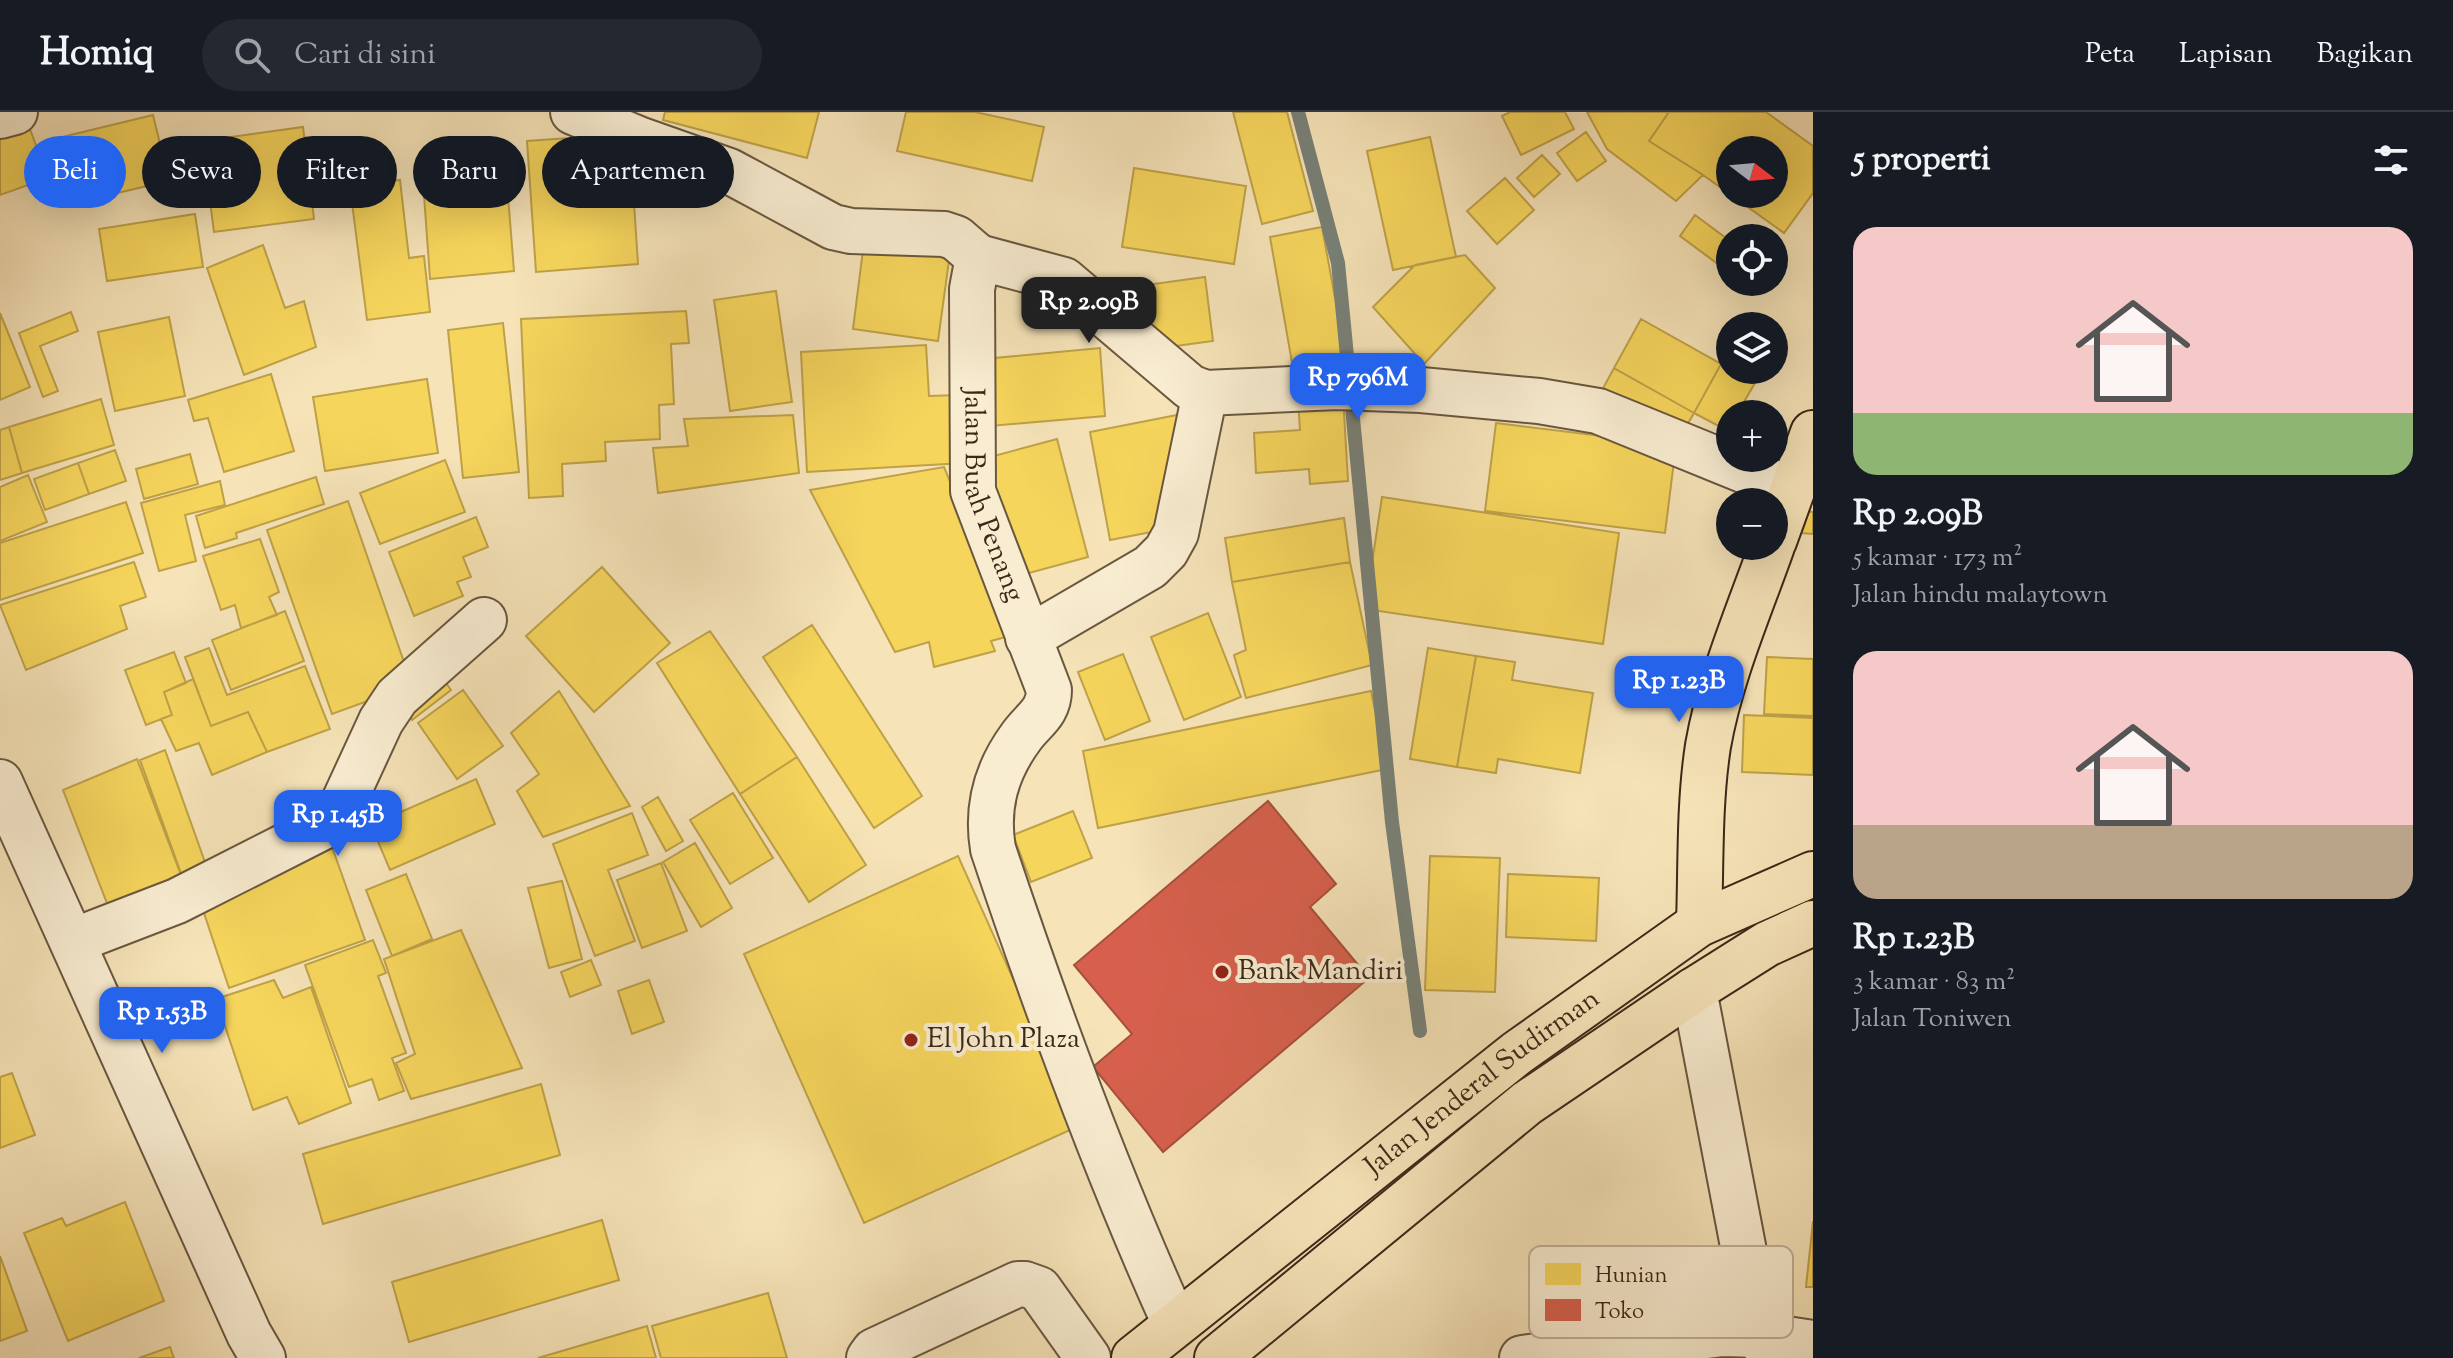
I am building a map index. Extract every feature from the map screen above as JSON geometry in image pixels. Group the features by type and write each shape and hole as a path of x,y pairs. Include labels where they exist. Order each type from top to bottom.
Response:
{"main road":[{"path":"1788,501 1813,433"},
{"path":"1699,924 1704,787 1709,745 1719,701 1767,560"},
{"name":"Jalan Jenderal Sudirman","path":"1134,1358 1517,1053 1699,924 1813,874"},
{"name":"Jalan Jenderal Sudirman","path":"1217,1358 1527,1103 1767,944 1813,923"}],"street":[{"path":"0,116 15,112"},
{"path":"573,112 729,171 833,227 851,231 944,234 956,238 978,257 1064,280 1190,387 1205,393 1382,388 1539,401 1598,411 1792,490"},
{"name":"Jalan Buah Penang","path":"978,257 972,289 973,491 1049,690 1048,705 1020,738 996,784 990,802 989,826 993,849 1063,1056 1124,1212 1175,1324"},
{"path":"1028,638 1150,567 1166,551 1176,533 1205,393"},
{"path":"73,941 177,901 325,826 339,812 381,721 397,697 484,620"},
{"path":"0,782 263,1358"},
{"path":"1694,990 1745,1246"},
{"path":"869,1358 874,1351 1018,1284 1039,1289 1088,1358"},
{"path":"1522,1358 1690,1338"},
{"path":"1737,1338 1765,1346 1813,1343"}],"building: Hunian":[{"path":"665,112 819,112 807,158 734,139 734,136 663,120"},
{"path":"906,112 975,112 1044,127 1032,181 897,151"},
{"path":"1233,112 1287,112 1313,211 1262,224"},
{"path":"1510,112 1565,112 1574,129 1521,155 1502,116"},
{"path":"1587,112 1669,112 1649,141 1703,175 1676,201 1607,149"},
{"path":"1669,112 1766,112 1813,146 1813,193 1788,227 1788,224 1771,224 1749,208 1788,208 1788,136 1716,136 1716,184 1649,141"},
{"path":"153,115 158,136 142,136 142,187 126,191 126,136 66,136"},
{"path":"27,121 33,136 24,136 24,186 0,195 0,132"},
{"path":"303,127 304,136 277,136 277,208 313,208 314,219 214,232 211,208 261,208 261,136 238,136"},
{"path":"1586,132 1606,161 1577,181 1557,153"},
{"path":"1430,137 1456,257 1393,270 1367,151"},
{"path":"542,140 542,208 634,208 638,264 536,272 527,141"},
{"path":"1542,155 1560,174 1534,197 1517,178"},
{"path":"1134,168 1246,186 1234,264 1122,247"},
{"path":"1505,178 1534,210 1497,244 1467,211"},
{"path":"397,180 400,180 409,258 424,256 430,312 367,320 353,208 397,208"},
{"path":"425,208 509,208 514,271 430,279"},
{"path":"195,214 203,267 107,281 99,229"},
{"path":"1695,215 1716,231 1716,263 1680,236"},
{"path":"1322,227 1347,364 1294,374 1270,237"},
{"path":"864,242 950,253 938,341 853,329"},
{"path":"263,245 285,308 304,301 316,347 244,375 207,268"},
{"path":"1465,255 1495,288 1424,364 1373,307 1415,265"},
{"path":"1205,277 1213,341 1154,349 1146,285"},
{"path":"776,291 792,402 730,411 714,300"},
{"path":"686,311 689,343 671,344 674,404 659,405 660,439 605,442 606,461 562,464 563,496 529,498 521,319"},
{"path":"71,312 78,331 40,346 58,391 43,397 19,333"},
{"path":"0,313 30,387 0,400"},
{"path":"169,317 185,396 115,411 98,332"},
{"path":"1641,319 1716,361 1716,373 1694,413 1614,368"},
{"path":"503,323 519,472 463,478 448,330"},
{"path":"926,345 929,396 960,395 964,463 807,472 801,352"},
{"path":"1100,348 1105,416 990,426 984,359"},
{"path":"1614,368 1694,413 1680,437 1601,392"},
{"path":"1716,373 1716,384 1754,384 1745,400 1716,400 1716,425 1694,413"},
{"path":"271,374 294,451 224,472 208,418 194,421 188,400"},
{"path":"427,379 438,453 325,471 313,397"},
{"path":"1343,396 1348,481 1310,484 1309,469 1256,473 1254,433 1300,430 1298,399"},
{"path":"101,399 114,445 22,473 9,427"},
{"path":"793,415 799,473 658,493 653,448 688,446 684,419"},
{"path":"1177,415 1185,454 1176,481 1163,484 1172,528 1110,540 1090,432"},
{"path":"1496,423 1676,445 1665,533 1485,511"},
{"path":"9,427 22,473 0,480 0,430"},
{"path":"1057,439 1088,557 1014,577 983,459"},
{"path":"115,450 126,481 89,494 78,463"},
{"path":"190,454 198,484 144,499 136,469"},
{"path":"445,460 465,512 380,544 360,493"},
{"path":"78,463 89,494 45,510 34,479"},
{"path":"944,467 1013,635 991,641 995,651 934,667 929,642 895,652 810,490"},
{"path":"28,475 47,522 0,541 0,487"},
{"path":"316,477 324,504 236,533 237,538 205,548 196,516"},
{"path":"220,481 225,505 185,515 196,561 159,571 141,503"},
{"path":"1382,497 1619,533 1603,644 1365,609"},
{"path":"348,501 412,685 332,714 267,530"},
{"path":"126,502 143,553 0,600 0,543"},
{"path":"1803,511 1813,512 1813,534 1801,533"},
{"path":"476,517 488,547 463,557 471,577 457,582 463,596 414,616 389,552"},
{"path":"1344,518 1350,562 1232,582 1225,538"},
{"path":"260,539 279,592 269,597 277,615 241,628 235,605 221,610 203,556"},
{"path":"134,562 146,597 120,606 127,629 26,670 0,605"},
{"path":"1350,562 1372,665 1246,698 1234,655 1246,650 1232,582"},
{"path":"602,567 670,643 594,712 526,636"},
{"path":"285,611 304,661 231,690 212,640"},
{"path":"1208,613 1241,697 1184,720 1151,637"},
{"path":"812,625 922,796 874,828 763,657"},
{"path":"710,631 797,757 740,794 657,663"},
{"path":"209,648 227,695 305,666 330,729 267,752 248,712 211,726 185,657"},
{"path":"1428,648 1476,656 1457,767 1410,759"},
{"path":"174,652 186,683 164,692 172,715 146,725 125,670"},
{"path":"1123,654 1150,721 1105,740 1078,672"},
{"path":"1476,656 1515,662 1512,680 1593,693 1580,773 1498,759 1496,773 1457,767"},
{"path":"1767,657 1813,659 1813,716 1764,714"},
{"path":"436,669 451,690 412,720 397,700"},
{"path":"193,679 211,726 248,712 267,752 212,775 199,743 176,751 161,719 172,715 164,692"},
{"path":"463,690 503,746 457,779 418,723"},
{"path":"559,691 630,806 543,837 517,791 539,774 511,733"},
{"path":"1371,691 1387,769 1098,828 1083,751"},
{"path":"1744,715 1813,718 1813,775 1742,772"},
{"path":"165,750 206,865 182,876 140,760"},
{"path":"797,757 866,865 809,902 740,794"},
{"path":"137,759 184,883 110,911 63,790"},
{"path":"476,779 495,824 390,870 371,825"},
{"path":"733,793 773,858 730,884 690,820"},
{"path":"658,797 683,841 666,851 642,807"},
{"path":"1073,811 1092,858 1031,882 1013,835"},
{"path":"632,813 648,855 608,870 635,941 595,956 553,844"},
{"path":"695,843 732,908 701,927 663,862"},
{"path":"331,844 365,940 229,988 197,892"},
{"name":"El John Plaza","path":"958,856 1079,1126 864,1223 744,954"},
{"path":"1430,856 1500,858 1495,992 1425,990"},
{"path":"661,863 687,931 642,948 617,880"},
{"path":"406,874 432,939 392,956 366,890"},
{"path":"1508,874 1599,878 1596,941 1506,937"},
{"path":"562,881 582,959 549,968 528,888"},
{"path":"461,930 522,1068 411,1099 396,1063 415,1054 384,959"},
{"path":"373,940 386,973 378,976 406,1053 392,1058 404,1091 379,1100 372,1079 349,1087 305,965"},
{"path":"591,960 601,985 570,997 561,972"},
{"path":"274,980 283,998 311,987 351,1103 299,1124 287,1097 253,1110 216,999"},
{"path":"649,980 664,1022 632,1034 618,991"},
{"path":"12,1073 35,1135 0,1148 0,1077"},
{"path":"541,1084 560,1155 323,1224 303,1154"},
{"path":"125,1202 164,1301 68,1341 24,1233 62,1218 66,1226"},
{"path":"602,1220 619,1280 409,1342 392,1282"},
{"path":"1813,1221 1813,1287 1806,1287"},
{"path":"0,1256 27,1331 0,1341"},
{"path":"768,1293 787,1358 661,1358 652,1326"},
{"path":"647,1326 656,1358 538,1358"},
{"path":"170,1347 174,1358 139,1358"}],"building: Toko":[{"name":"Bank Mandiri","path":"1268,801 1336,884 1310,907 1369,978 1163,1152 1093,1067 1132,1034 1074,965"}],"waterway":[{"path":"1298,112 1338,263 1392,822 1420,1031"}],"place":[{"name":"Bank Mandiri","path":"1222,972"},
{"name":"El John Plaza","path":"911,1040"}]}
